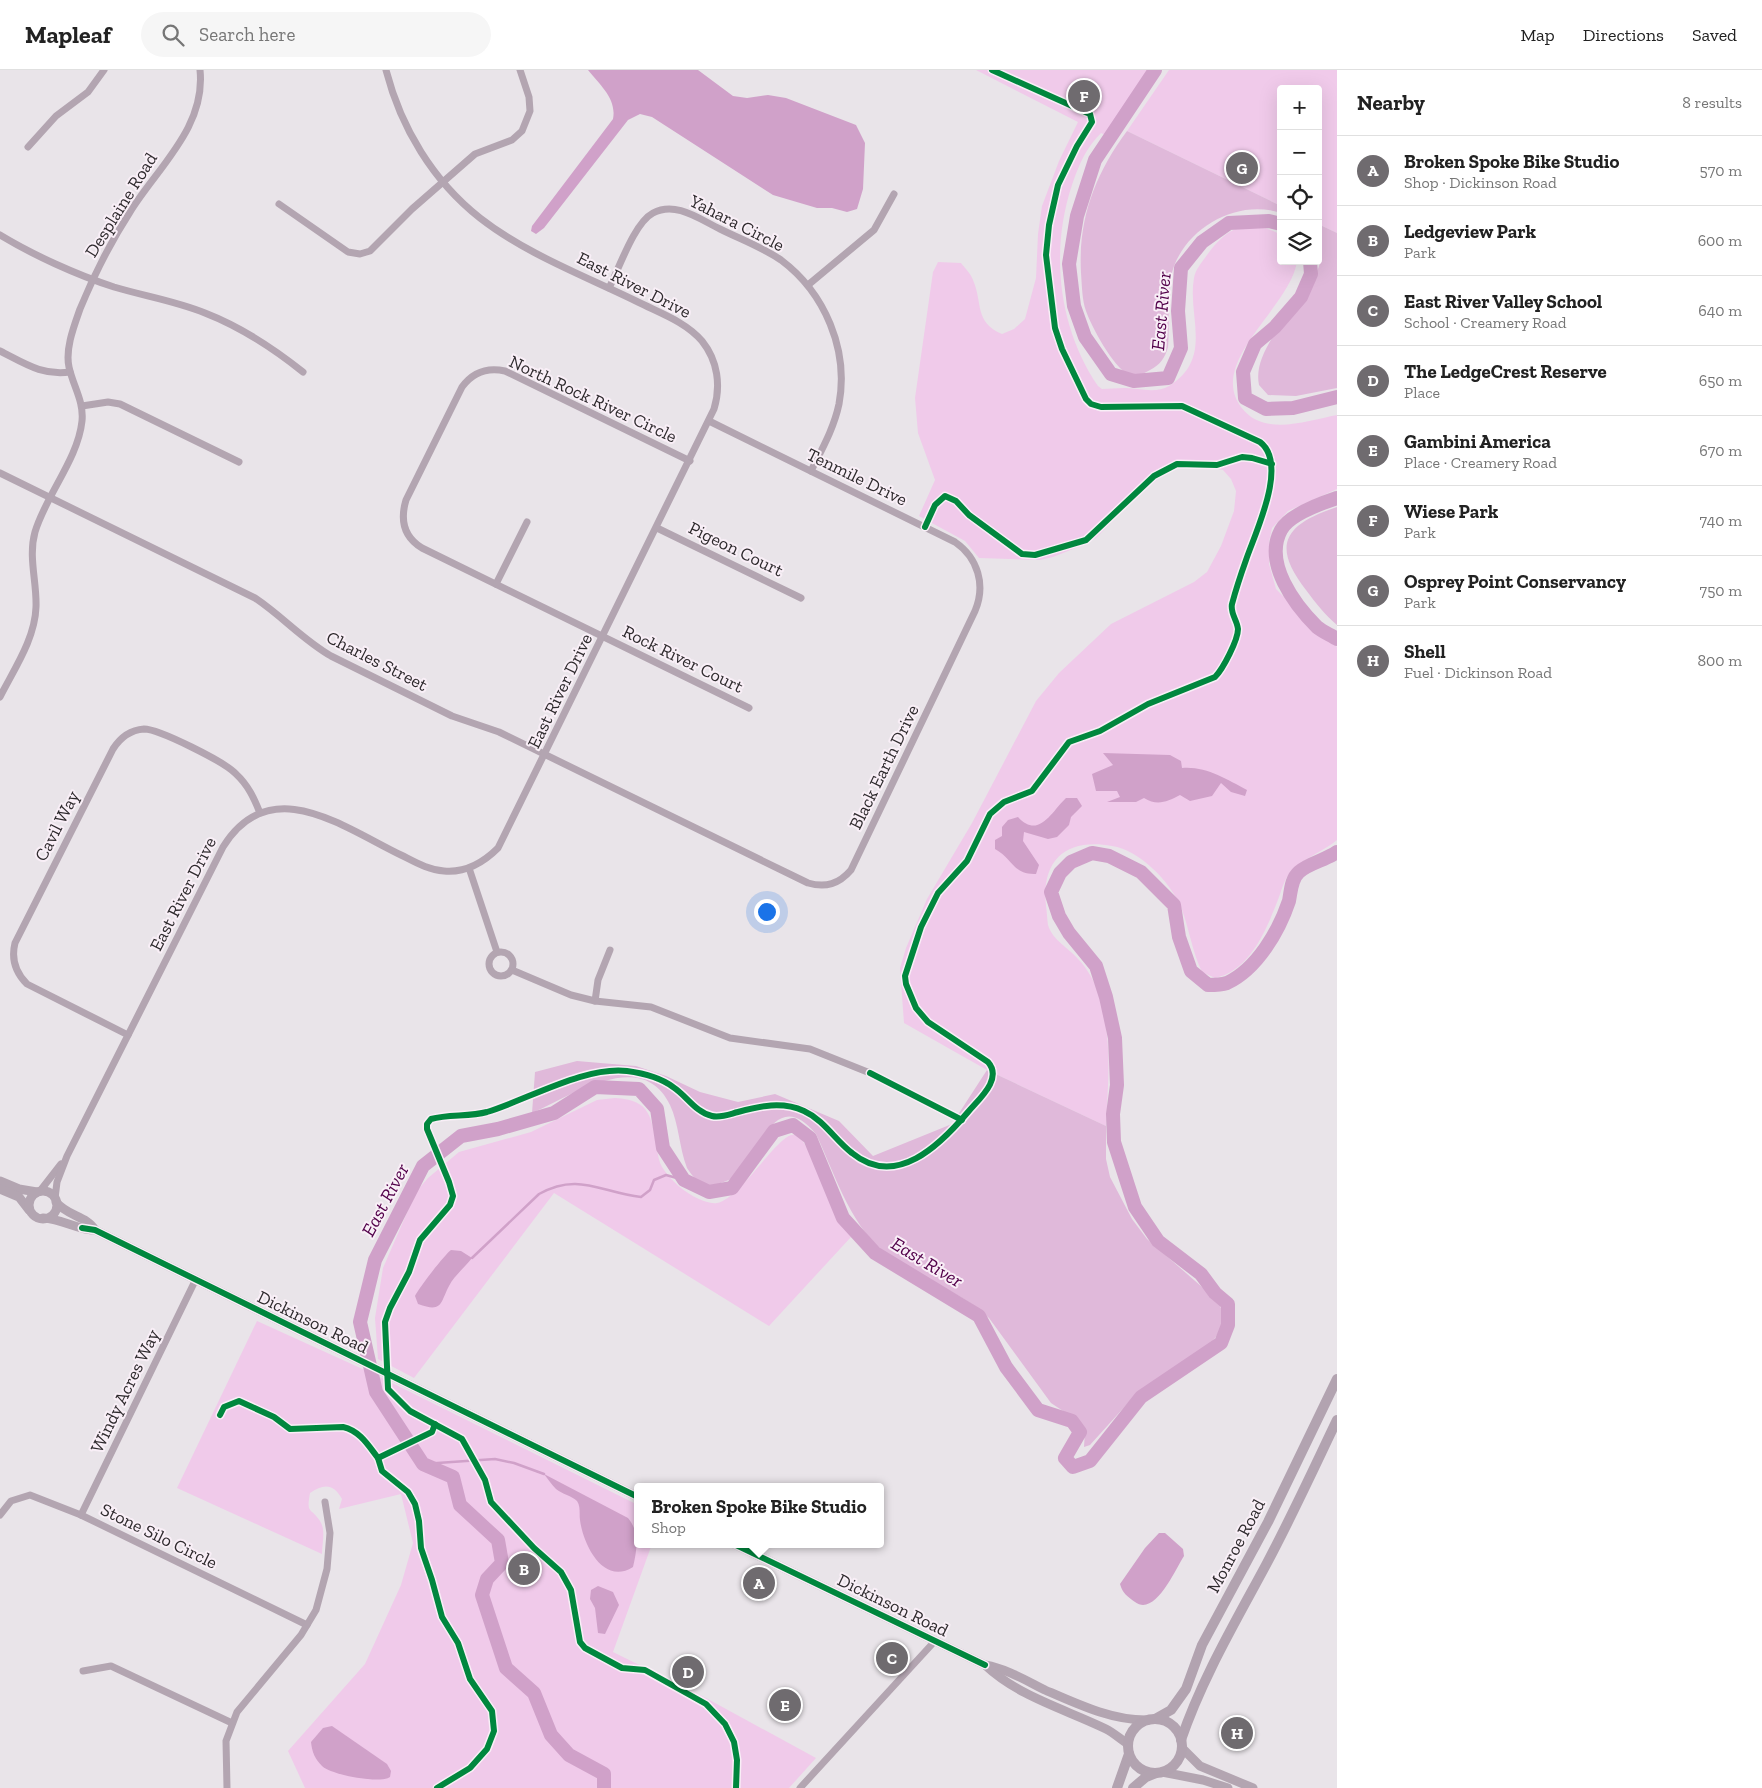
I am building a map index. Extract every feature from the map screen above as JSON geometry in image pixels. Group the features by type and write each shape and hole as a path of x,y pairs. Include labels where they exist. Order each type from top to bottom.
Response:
{"main road":[{"name":"Monroe Road","path":"1152,1719 1171,1710 1186,1689 1202,1645 1268,1522 1337,1379"},
{"name":"Monroe Road","path":"1182,1744 1190,1711 1214,1661 1282,1535 1337,1420"},
{"path":"1117,1788 1134,1729 1152,1719 1169,1723 1175,1728 1182,1744 1176,1763 1146,1777 1133,1788"},
{"path":"1129,1749 1139,1768 1159,1772"}],"street":[{"path":"28,147 56,116 88,92 104,70"},
{"name":"Desplaine Road","path":"0,697 25,648 34,624 36,592 33,546 39,520 77,443 82,419 82,406 70,372 67,355 74,327 93,278 131,210 193,119 200,94 200,70"},
{"name":"East River Drive","path":"55,1200 57,1182 67,1156 223,847 238,827 260,812 285,807 310,811 432,869 453,871 469,868 482,862 498,848 546,755 690,461 717,399 717,375 714,362 702,341 685,326 499,232 462,202 442,182 416,144 405,123 386,70"},
{"path":"279,204 348,252 360,254 375,248 412,209 475,154 512,140 522,131 530,111 529,97 520,70"},
{"path":"808,285 874,230 894,194"},
{"name":"Yahara Circle","path":"609,288 640,225 650,214 672,208 684,211 767,252 794,271 808,285 831,324 840,358 840,395 834,422 812,471"},
{"path":"0,235 93,278 207,313 252,336 303,372"},
{"path":"0,351 44,372 57,374 70,372"},
{"name":"North Rock River Circle","path":"404,525 403,509 406,500 462,387 471,376 482,371 491,369 505,371 690,461"},
{"path":"82,406 108,402 120,404 238,462"},
{"name":"Tenmile Drive","path":"709,421 955,542 966,551 978,573"},
{"name":"Charles Street","path":"0,473 255,598 271,608 316,648 330,656 452,716 499,732 751,856"},
{"path":"496,584 527,522"},
{"name":"Rock River Court","path":"404,525 407,534 418,545 749,708"},
{"name":"Pigeon Court","path":"657,528 801,598"},
{"name":"Black Earth Drive","path":"751,856 814,885 834,884 851,870 975,611 980,589 978,573"},
{"name":"Cavil Way","path":"128,1035 27,984 18,972 13,958 15,943 113,749 123,736 130,732 145,729 158,732 225,765 235,772 251,792 260,812"},
{"path":"469,868 497,952"},
{"path":"595,1001 599,975 610,950"},
{"path":"497,952 507,952 513,959 512,970 507,975 498,977 490,972 488,965 490,956 497,952"},
{"path":"512,970 551,988 595,1001 651,1007 730,1038 810,1049 870,1073"},
{"name":"East River Drive","path":"39,1192 67,1156"},
{"path":"0,1181 19,1189 48,1192 55,1200 52,1215 43,1218 31,1212 19,1197 0,1188"},
{"path":"31,1212 29,1201 39,1192"},
{"name":"Dickinson Road","path":"55,1200 66,1212 91,1223 95,1230"},
{"name":"Dickinson Road","path":"43,1218 57,1219 87,1230 95,1230 195,1281 634,1495"},
{"name":"Windy Acres Way","path":"81,1515 195,1281"},
{"name":"Stone Silo Circle","path":"0,1515 11,1501 30,1495 81,1515 307,1625"},
{"path":"227,1788 226,1741 237,1712 301,1635 316,1610 327,1569 330,1533 325,1502"},
{"name":"Dickinson Road","path":"742,1548 985,1665 1002,1668 1045,1690 1094,1710 1131,1719 1152,1719"},
{"path":"800,1788 934,1642"},
{"name":"Dickinson Road","path":"985,1665 998,1677 1046,1704 1107,1729 1129,1749"},
{"path":"84,1671 111,1666 232,1723"},
{"path":"1182,1744 1200,1766 1253,1788"},
{"path":"1159,1772 1203,1780 1228,1788"}],"shaded area":[{"path":"588,70 698,70 733,96 747,98 768,95 786,98 856,125 865,143 863,189 857,209 847,212 832,208 817,208 773,195 652,117 640,114 628,120 544,228 536,234 531,231 532,226 613,119 614,112 610,99"},
{"path":"976,70 1158,70 1116,140 1101,133 1087,151 1080,163 1065,210 1060,262 1066,314 1084,363 1098,386 1102,389 1158,390 1169,386 1183,375 1191,363 1195,350 1193,292 1197,269 1222,238 1239,228 1248,226 1258,227 1277,233 1277,265 1296,265 1291,279 1281,297 1242,353 1235,371 1233,389 1241,407 1250,416 1261,422 1273,424 1299,423 1337,415 1337,489 1288,511 1272,528 1269,542 1269,564 1276,589 1319,632 1337,647 1337,840 1300,863 1290,873 1269,922 1256,946 1238,966 1228,973 1215,978 1202,972 1181,907 1170,887 1143,860 1123,849 1112,846 1082,845 1060,855 1053,864 1048,876 1046,906 1050,931 1088,971 1097,990 1103,1012 1108,1045 1106,1126 987,1070 904,1023 900,968 906,948 927,899 972,823 1036,701 1059,673 1111,624 1194,582 1207,572 1221,546 1234,511 1236,491 1231,479 1223,470 1208,467 1174,469 1140,493 1096,538 1053,557 1040,560 979,558 965,541 919,516 935,480 918,433 915,398 933,272 938,262 961,263 973,280 983,318 987,324 1002,334 1014,329 1025,319 1036,278 1038,234 1042,206 1059,161 1078,122"},
{"path":"1169,70 1337,70 1337,233 1322,226 1322,85 1277,85 1277,204 1127,131"},
{"path":"1127,131 1277,204 1277,212 1249,210 1233,213 1218,219 1192,238 1181,251 1174,266 1170,285 1167,351 1157,366 1137,376 1122,370 1110,355 1089,318 1082,293 1081,253 1082,234 1086,216 1098,181"},
{"path":"1322,226 1337,233 1337,388 1296,396 1268,395 1259,385 1259,370 1263,355 1280,326 1311,283 1319,265 1322,265"},
{"path":"1337,507 1337,625 1317,604 1295,574 1288,560 1287,548 1289,538 1295,529 1306,521"},
{"path":"1103,753 1170,755 1181,761 1182,768 1208,771 1247,790 1245,796 1231,792 1221,783 1212,796 1190,801 1180,795 1162,802 1153,802 1144,798 1136,802 1107,802 1120,797 1117,791 1096,791 1092,774 1113,765"},
{"path":"1066,798 1077,798 1082,806 1071,817 1069,825 1057,837 1048,839 1024,832 1023,841 1039,865 1036,874 1022,872 995,849 995,840 1002,836 1002,827 1008,820 1018,817 1032,826 1039,825"},
{"path":"577,1061 636,1066 666,1076 700,1092 738,1102 775,1094 839,1121 873,1156 952,1124 987,1070 1106,1126 1106,1159 1110,1177 1132,1219 1147,1239 1218,1301 1223,1319 1218,1334 1210,1344 1137,1393 1090,1445 1084,1447 1085,1431 1081,1423 1051,1403 989,1318 964,1299 895,1260 870,1239 843,1196 816,1134 801,1120 789,1116 778,1120 768,1129 742,1168 732,1178 718,1184 703,1184 687,1168 670,1105 658,1088 642,1079 624,1077 605,1081 585,1088 532,1113 535,1072"},
{"path":"627,1099 643,1107 651,1120 659,1161 665,1172 683,1190 710,1203 717,1203 727,1199 780,1143 788,1136 795,1135 806,1145 811,1154 829,1198 851,1237 769,1326 554,1193 414,1378 378,1359 375,1318 383,1268 416,1192 428,1178 459,1152 531,1132 597,1100"},
{"path":"451,1250 461,1251 472,1258 451,1282 439,1305 436,1307 426,1307 418,1304 415,1296 417,1292"},
{"path":"257,1321 378,1376 634,1503 634,1548 651,1548 613,1652 706,1698 816,1758 789,1788 305,1788 288,1751 365,1664 401,1585 413,1543 401,1494 339,1509 342,1499 336,1490 324,1487 310,1493 309,1508 320,1521 323,1529 322,1554 177,1488"},
{"path":"544,1474 628,1518 634,1529 634,1548 636,1548 633,1567 622,1571 612,1571 596,1560 585,1540 577,1501 556,1489"},
{"path":"1159,1533 1165,1533 1183,1549 1184,1556 1164,1590 1150,1603 1142,1605 1128,1596 1122,1590 1120,1584 1145,1548"},
{"path":"598,1586 613,1592 619,1605 605,1634 598,1633 595,1608 590,1599 591,1590"},
{"path":"332,1726 387,1764 391,1771 390,1777 376,1780 356,1778 322,1766 314,1755 311,1742 323,1728"}],"waterway":[{"name":"East River","path":"1155,70 1095,160 1077,216 1069,264 1074,306 1085,337 1111,374 1134,381 1168,378 1181,348 1178,311 1181,268 1202,242 1229,223 1269,221 1277,223"},
{"name":"East River","path":"1310,265 1311,274 1301,297 1275,327 1255,344 1243,372 1245,398 1266,409 1293,408 1337,397"},
{"name":"East River","path":"1337,498 1306,510 1291,519 1281,530 1276,543 1279,569 1291,595 1317,627 1337,639"},
{"name":"East River","path":"604,1788 604,1774 569,1755 551,1735 534,1693 506,1668 482,1595 487,1579 502,1563 498,1540 460,1505 453,1477 423,1464 376,1392 360,1322 375,1260 423,1166 461,1136 498,1129 554,1113 595,1087 639,1089 657,1109 663,1148 684,1180 709,1192 732,1188 774,1131 793,1125 810,1138 843,1218 875,1253 979,1316 1006,1367 1038,1410 1072,1421 1080,1432 1065,1458 1073,1467 1090,1461 1141,1397 1221,1343 1228,1325 1228,1304 1215,1293 1201,1274 1158,1241 1135,1207 1114,1142 1113,1114 1117,1085 1115,1038 1106,997 1096,966 1069,933 1059,916 1051,892 1060,873 1071,862 1092,853 1109,856 1141,872 1174,905 1179,937 1191,971 1208,985 1220,985 1238,977 1266,948 1285,913 1296,875 1308,866 1337,852"},
{"path":"472,1258 539,1194 553,1188 566,1184 589,1185 641,1197 650,1190 654,1180 666,1175 684,1180"},
{"path":"423,1464 495,1459 514,1463 544,1474"}],"cycle path":[{"path":"736,1788 737,1760 734,1742 725,1724 706,1704 645,1670 622,1668 585,1648 580,1642 571,1590 561,1572 534,1548 491,1502 485,1480 462,1439 410,1411 388,1389 385,1322 390,1308 409,1272 420,1240 450,1205 453,1196 427,1129 427,1124 431,1119 487,1112 575,1078 593,1073 627,1071 663,1081 701,1111 712,1116 722,1116 754,1108 779,1105 804,1111 818,1120 852,1153 868,1163 885,1166 901,1165 931,1149 957,1125 983,1095 988,1089 993,1075 992,1068 988,1062 928,1022 916,1008 906,984 905,976 921,927 938,893 967,861 990,814 1004,802 1032,791 1069,742 1100,731 1148,704 1215,677 1230,654 1238,629 1232,604 1262,517 1271,482 1271,466 1268,452 1260,442 1182,406 1101,407 1091,404 1086,399 1062,349 1055,328 1046,255 1049,225 1058,185 1077,146 1092,122 1090,114 992,70"},
{"path":"925,527 935,505 945,496 956,501 969,515 1022,554 1035,555 1086,540 1154,476 1177,464 1217,465 1242,457 1272,464"},
{"path":"870,1073 962,1120"},
{"path":"82,1228 95,1230 634,1495"},
{"path":"220,1415 224,1407 239,1401 274,1417 290,1429 343,1427 359,1435 378,1458 432,1432 435,1424"},
{"path":"378,1458 382,1471 408,1492 415,1504 419,1521 421,1548 442,1617 458,1643 470,1679 492,1711 494,1731 487,1749 470,1768 437,1788"},
{"path":"742,1548 985,1665"}],"place":[{"name":"Wiese Park","path":"1084,96"},
{"name":"Osprey Point Conservancy","path":"1242,168"},
{"name":"Ledgeview Park","path":"524,1569"},
{"name":"Broken Spoke Bike Studio","path":"759,1583"},
{"name":"East River Valley School","path":"892,1658"},
{"name":"The LedgeCrest Reserve","path":"688,1672"},
{"name":"Gambini America","path":"785,1705"},
{"name":"Shell","path":"1237,1733"}]}
